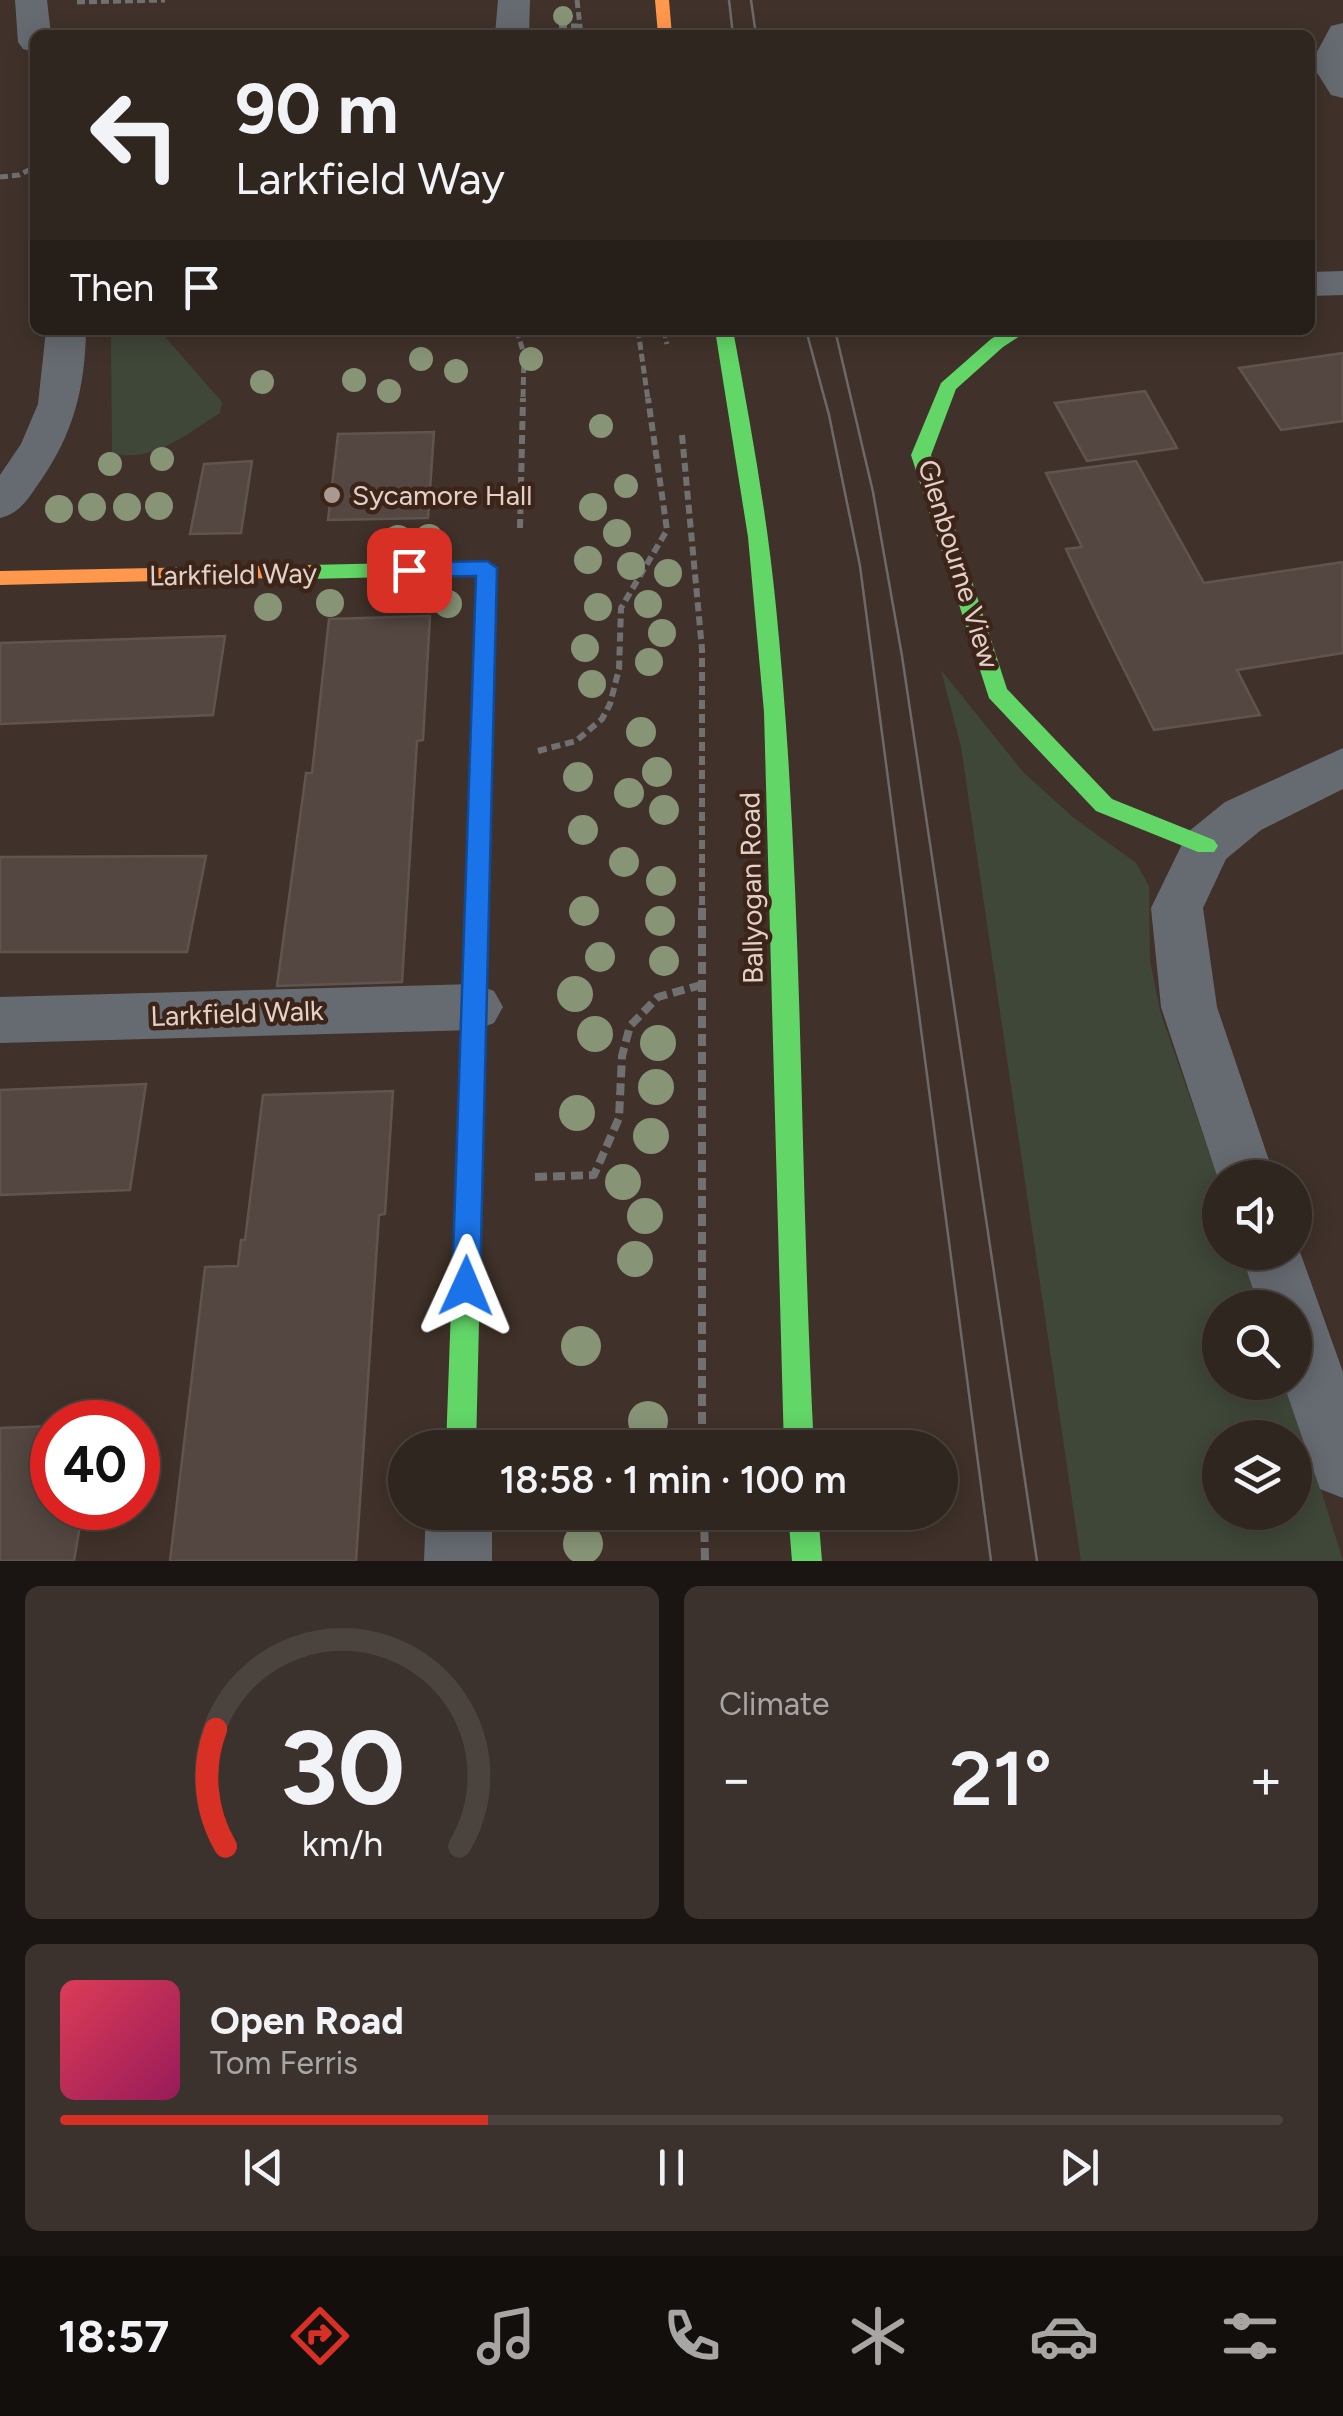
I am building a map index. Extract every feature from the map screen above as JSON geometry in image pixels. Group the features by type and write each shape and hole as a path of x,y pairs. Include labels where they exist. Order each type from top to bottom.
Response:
{"street":[{"path":"31,0 34,30"},
{"path":"512,30 514,0"},
{"path":"662,0 665,30"},
{"path":"1343,32 1328,64 1343,88"},
{"path":"1315,284 1343,283"},
{"path":"0,504 48,440 64,387 66,335"},
{"name":"Ballyogan Road","path":"725,335 759,528 774,677 797,1430"},
{"name":"Glenbourne View","path":"1011,335 948,387 920,455 998,692 1104,806 1206,846"},
{"path":"461,1430 487,568"},
{"name":"Larkfield Way","path":"0,578 487,568"},
{"path":"1240,1160 1189,1007 1177,908 1206,846 1243,816 1343,767"},
{"name":"Larkfield Walk","path":"0,1020 475,1007"},
{"path":"1312,1374 1343,1466"},
{"path":"458,1561 459,1530"},
{"path":"805,1530 807,1561"}],"path":[{"path":"66,3 165,0"},
{"path":"577,0 574,26 578,30"},
{"path":"0,178 30,170"},
{"path":"487,568 520,541 524,355 518,335"},
{"path":"482,754 558,750 586,737 602,723 620,680 620,606 660,551 666,530 639,335"},
{"path":"665,335 668,350"},
{"path":"680,424 697,559 702,648 702,1430"},
{"path":"468,1178 594,1175 619,1118 624,1081 621,1058 627,1031 644,1007 670,988 701,984"},
{"path":"704,1530 705,1561"}],"green space":[{"path":"163,335 222,402 220,413 155,450 142,454 112,453 111,338"},
{"path":"941,670 1023,772 1074,818 1136,863 1149,886 1150,961 1160,1011 1212,1160 1202,1160 1202,1270 1249,1270 1256,1290 1202,1290 1202,1400 1293,1400 1299,1420 1202,1420 1202,1530 1312,1530 1312,1461 1343,1561 1081,1561 961,747"}],"building":[{"path":"1343,353 1343,421 1281,430 1239,368"},
{"path":"1145,391 1177,448 1087,461 1055,403"},
{"path":"434,432 428,518 328,520 338,434"},
{"path":"252,461 241,533 190,534 204,464"},
{"path":"1136,461 1204,583 1343,562 1343,653 1237,670 1260,715 1154,730 1098,617 1066,549 1082,547 1046,473"},
{"path":"430,616 423,740 417,741 402,982 277,986 306,773 312,773 329,619"},
{"path":"225,636 213,715 0,724 0,643"},
{"path":"206,856 187,952 0,952 0,857"},
{"path":"146,1084 130,1190 0,1195 0,1090"},
{"path":"393,1091 385,1214 379,1215 356,1561 170,1561 205,1267 238,1266 241,1240 245,1240 263,1095"},
{"path":"30,1427 30,1530 79,1530 74,1561 0,1561 0,1428"}],"tram line":[{"path":"729,0 732,30"},
{"path":"751,0 755,30"},
{"path":"807,335 829,415 860,566 991,1561"},
{"path":"836,335 873,492 902,656 1037,1561"}],"traffic: fast":[{"path":"725,335 758,537 775,712 798,1430"},
{"path":"1011,335 948,387 921,455 997,692 1104,805 1206,846"},
{"path":"308,572 487,568 462,1430"},
{"path":"804,1530 807,1561"}],"traffic: slow":[{"path":"662,0 665,30"},
{"path":"0,578 308,572"}],"place":[{"name":"Sycamore Hall","path":"332,495"}],"route":[{"path":"409,570 487,568 466,1286"}]}
